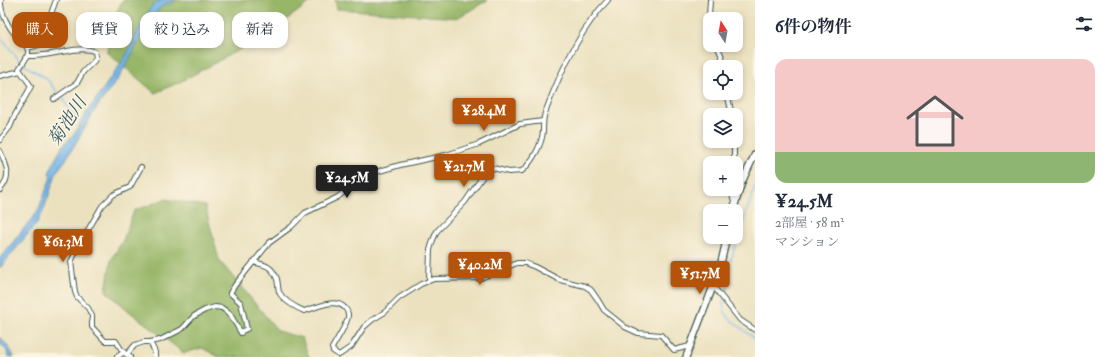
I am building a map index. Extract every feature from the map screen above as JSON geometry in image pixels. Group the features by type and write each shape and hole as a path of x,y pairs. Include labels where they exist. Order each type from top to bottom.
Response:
{"main road":[{"path":"734,203 755,154"},
{"path":"686,357 719,271 725,244"}],"street":[{"path":"2,0 3,14 12,29"},
{"path":"50,12 56,0"},
{"path":"429,280 430,250 437,231 465,202 487,170 493,168 509,172 522,171 528,165 543,132 544,114 573,52 587,26 608,0"},
{"path":"709,12 710,0"},
{"path":"0,140 10,127 30,86 19,69 27,56 28,48"},
{"path":"27,56 42,56 65,51 90,50 95,52 96,57 94,61 83,72 77,83 54,99"},
{"path":"0,76 20,71"},
{"path":"117,357 127,354 135,345 160,340 182,329 194,316 205,310 215,308 222,308 230,314 241,333 242,330 247,329 241,303 230,293 269,243 291,227 305,213 338,197 366,175 400,165 446,155 479,144 520,124 543,121"},
{"path":"0,151 5,161 8,177 6,183 0,190"},
{"path":"127,354 116,341 105,341 92,327 92,316 75,292 71,262 102,206 113,195 130,187 141,167"},
{"path":"732,196 734,203"},
{"path":"253,262 268,265 274,274 283,297 304,311 333,303 344,307 347,312 348,319 332,348 333,352 339,355 351,347 364,327 372,320 385,312 399,298 429,280 439,278 480,278 516,264 525,264 535,267 560,280 585,286 591,290 604,310 625,327 638,333 661,335 674,350 690,346"},
{"path":"713,286 740,320 755,330"},
{"path":"150,342 155,352 155,357"}],"green space":[{"path":"123,0 313,0 288,19 288,12 232,12 232,48 242,48 180,82 155,93 107,52 107,48 132,48 132,12 116,12"},
{"path":"335,0 488,0 457,18 337,9"},
{"path":"165,199 205,206 219,260 278,331 302,338 309,357 219,357 202,348 184,353 130,312 106,291 111,260 123,240 134,211"}],"water":[{"path":"161,0 176,0 170,4 167,3 157,12 148,12 153,5"},
{"path":"140,27 140,39 120,76 97,107 65,161 57,171 43,212 36,224 0,268 0,258 38,211 51,177 49,173 57,156 65,143 74,135 85,115 126,56 130,48 132,48 132,44"},
{"path":"0,337 10,349 14,357 8,357 7,351 0,344"}],"waterway":[{"name":"菊池川","path":"0,37 20,62 47,79 60,96 62,96 71,113 82,122"},
{"path":"755,186 730,262 728,285 723,305 729,318 755,339"}]}
